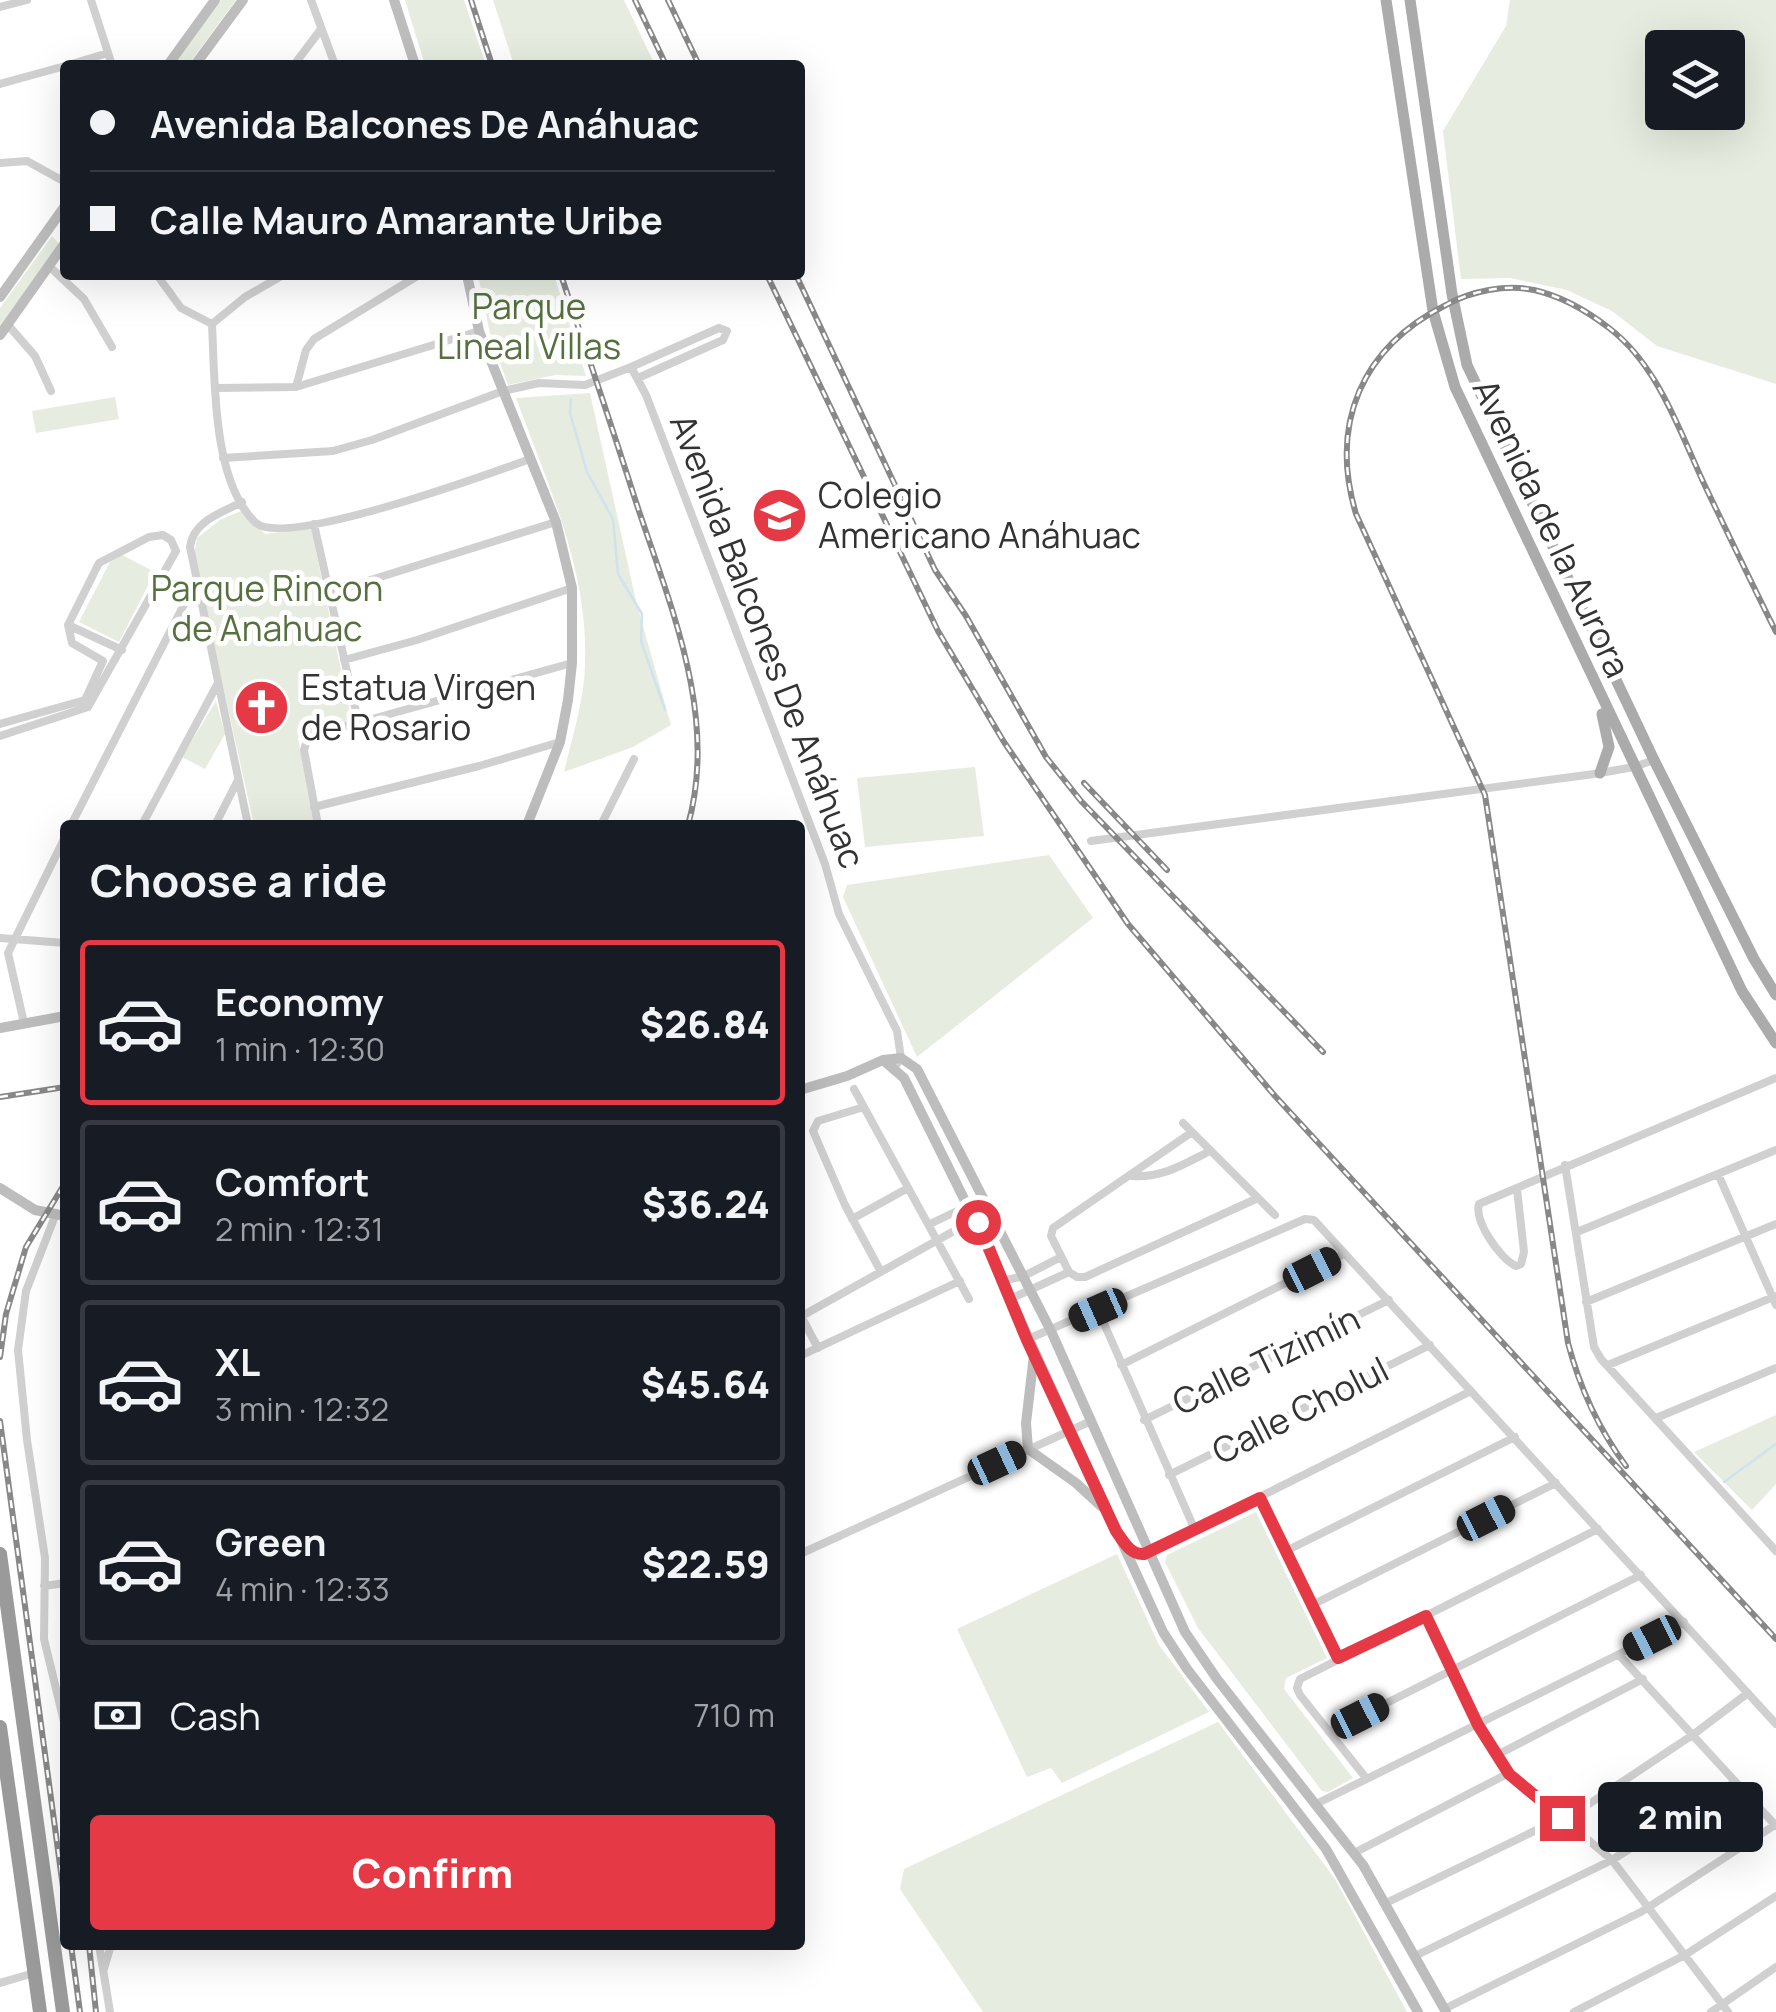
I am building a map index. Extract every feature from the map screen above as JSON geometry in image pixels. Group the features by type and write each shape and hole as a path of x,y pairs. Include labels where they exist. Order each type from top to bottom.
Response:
{"highway":[{"path":"0,1554 63,2012"},
{"path":"0,1726 40,2012"}],"main road":[{"name":"Avenida de la Aurora","path":"1386,0 1432,311 1454,387 1742,992 1776,1043"},
{"name":"Avenida de la Aurora","path":"1410,0 1452,294 1467,364 1654,760 1776,995"},
{"path":"1595,686 1608,741 1600,773"}],"street":[{"path":"0,7 27,0"},
{"path":"91,0 110,60"},
{"path":"172,60 215,0"},
{"path":"199,60 244,0"},
{"path":"312,0 332,60"},
{"path":"394,0 413,60"},
{"path":"298,60 321,29"},
{"path":"85,60 108,53"},
{"path":"0,84 60,68"},
{"path":"0,162 27,161 60,179"},
{"path":"0,298 60,213"},
{"path":"49,228 60,238"},
{"path":"0,336 60,251"},
{"path":"50,267 60,276"},
{"path":"64,280 84,299 112,347"},
{"path":"161,280 181,308 212,324"},
{"path":"212,324 245,297 274,280"},
{"path":"296,387 306,350 314,339 412,280"},
{"path":"468,280 479,330 556,522 572,588 572,664 560,742 527,820"},
{"path":"212,324 222,458 242,502 264,528 314,524 382,509 530,458"},
{"path":"8,325 35,356 50,391"},
{"path":"222,458 333,451 409,428 503,391 539,383 585,386 718,328 727,331 724,340 638,378"},
{"path":"216,388 296,387 479,330"},
{"path":"682,343 687,355"},
{"path":"650,358 656,369"},
{"name":"Avenida Balcones De Anáhuac","path":"631,367 830,878 839,914 896,1031 901,1058 917,1070 1024,1276 1195,1648 1354,1853 1445,2010"},
{"path":"242,502 200,524 190,547 247,820"},
{"path":"329,593 556,522"},
{"path":"314,524 359,725"},
{"path":"0,736 84,705 122,650 176,551 168,537 149,537 99,563 68,625 72,643 103,661 84,705"},
{"path":"74,820 196,583"},
{"path":"344,660 572,588"},
{"path":"68,625 122,650"},
{"path":"317,820 304,742 310,736 572,664"},
{"path":"145,820 218,684"},
{"path":"0,724 84,705"},
{"path":"314,807 560,742"},
{"path":"604,820 634,759"},
{"path":"1091,842 1600,773 1634,768 1654,760"},
{"path":"218,820 238,780"},
{"path":"24,1024 10,962 12,940 60,846"},
{"path":"0,938 60,943"},
{"path":"0,1028 60,1017"},
{"path":"805,1089 883,1060 901,1058"},
{"path":"894,1070 901,1058"},
{"path":"883,1060 904,1078 975,1222 1171,1646 1326,1849"},
{"path":"1517,1189 1524,1252 1519,1266 1503,1257 1476,1210 1479,1204 1776,1078"},
{"path":"854,1088 969,1299"},
{"path":"864,1107 818,1121 813,1128 852,1219 881,1272"},
{"path":"1183,1123 1275,1215"},
{"path":"1192,1132 1053,1228 1051,1236 1069,1272 1076,1278 1086,1277 1258,1198"},
{"path":"1576,1232 1776,1150"},
{"path":"1132,1176 1152,1177 1168,1172 1210,1151"},
{"path":"1565,1166 1592,1342 1608,1366 1776,1550"},
{"path":"1608,1366 1775,1299 1718,1174"},
{"path":"0,1188 35,1210 60,1217"},
{"path":"852,1219 908,1188"},
{"path":"930,1224 980,1196"},
{"path":"805,1315 938,1238 990,1214"},
{"path":"1027,1340 1305,1219 1318,1224 1776,1724"},
{"path":"60,1222 26,1292 18,1333 26,1440 45,1558 44,1639 60,1703"},
{"path":"1586,1302 1776,1224"},
{"path":"1121,1366 1344,1254"},
{"path":"1002,1281 1024,1276 1061,1257"},
{"path":"1010,1299 1069,1272"},
{"path":"805,1354 960,1281"},
{"name":"Calle Tizimín","path":"1144,1420 1389,1300"},
{"path":"1098,1310 1195,1530"},
{"path":"805,1324 818,1348"},
{"name":"Calle Cholul","path":"1169,1475 1430,1345"},
{"path":"1028,1449 1026,1423 1034,1354"},
{"path":"1656,1418 1776,1368"},
{"path":"1116,1531 1134,1553 1150,1552 1471,1391"},
{"path":"805,1552 1091,1422"},
{"path":"1286,1551 1515,1437"},
{"path":"1028,1449 1083,1488 1108,1514"},
{"path":"1312,1605 1556,1483"},
{"path":"1260,1498 1338,1658"},
{"path":"1366,1778 1298,1692 1297,1684 1304,1676 1598,1529"},
{"path":"1329,1732 1641,1575"},
{"path":"44,1586 60,1584"},
{"path":"1426,1616 1478,1725 1509,1774 1612,1860 1725,2009"},
{"path":"1418,2012 1309,1815 1316,1804 1684,1622"},
{"path":"1445,2010 1650,1906 1775,1826 1619,1655"},
{"path":"1497,1755 1643,1679"},
{"path":"1386,1903 1562,1818 1694,1734 1748,1694"},
{"path":"1354,1853 1509,1774"},
{"path":"1415,1956 1612,1860 1735,1782"},
{"path":"1574,2012 1685,1956 1776,1896"},
{"path":"100,1950 110,2012"},
{"path":"102,1973 109,1950"},
{"path":"1711,2012 1725,2009 1776,1967"},
{"path":"0,1982 34,1973"}],"green space":[{"path":"221,0 236,0 192,60 178,60"},
{"path":"405,0 464,0 484,60 423,60"},
{"path":"493,0 624,0 653,60 512,60"},
{"path":"1510,0 1776,0 1776,384 1657,346 1612,311 1567,290 1510,278 1461,279 1443,131 1506,26"},
{"path":"52,236 60,247 0,330 0,308"},
{"name":"Parque Lineal Villas","path":"479,280 556,280 586,376 555,375 508,385 491,338"},
{"path":"590,393 636,601 671,725 633,747 564,772 584,679 580,596 564,529 516,398"},
{"path":"115,397 119,419 36,433 32,411"},
{"name":"Parque Rincon de Anahuac","path":"241,511 265,534 311,528 352,722 298,738 313,820 253,820 194,555 197,538 220,520"},
{"path":"122,555 155,572 119,642 79,622 110,562"},
{"path":"216,701 225,734 205,769 182,757"},
{"path":"975,767 984,836 865,847 857,778"},
{"path":"1049,855 1093,918 917,1057 843,897 847,885"},
{"path":"1776,1415 1776,1484 1752,1510 1694,1452"},
{"path":"1256,1512 1327,1658 1286,1678 1284,1689 1353,1778 1328,1792 1322,1791 1198,1628 1165,1562 1167,1555"},
{"path":"1117,1554 1159,1645 1209,1712 1062,1783 1051,1768 1027,1777 957,1629"},
{"path":"1218,1722 1335,1879 1407,2012 983,2012 900,1889 904,1869"}],"waterway":[{"path":"571,399 570,413 587,472 613,519 618,574 642,614 641,641 665,710"},
{"path":"1724,1482 1776,1444"}],"railway":[{"path":"471,0 490,60"},
{"path":"635,0 664,60"},
{"path":"668,0 697,60"},
{"path":"563,280 686,660 698,742 689,820"},
{"path":"769,280 938,631 1004,742 1128,924 1275,1096 1776,1639"},
{"path":"798,280 935,570 966,616 1046,757 1081,801 1323,1052"},
{"path":"1626,1466 1591,1408 1568,1343 1485,795 1356,514 1349,481 1350,419 1373,366 1417,322 1477,293 1500,288 1534,290 1564,300 1592,316 1626,344 1655,381 1776,632"},
{"path":"1084,783 1167,870"},
{"path":"0,1097 60,1088"},
{"path":"0,1357 6,1314 26,1247 60,1191"},
{"path":"0,1421 60,1865"},
{"path":"72,1950 80,2012"},
{"path":"90,1950 96,2012"}],"place":[{"name":"Colegio Americano Anáhuac","path":"779,515"},
{"name":"Estatua Virgen de Rosario","path":"262,707"}],"route":[{"path":"978,1222 1027,1340 1126,1546 1134,1553 1144,1554 1260,1498 1338,1658 1426,1616 1478,1725 1509,1774 1562,1818"}]}
